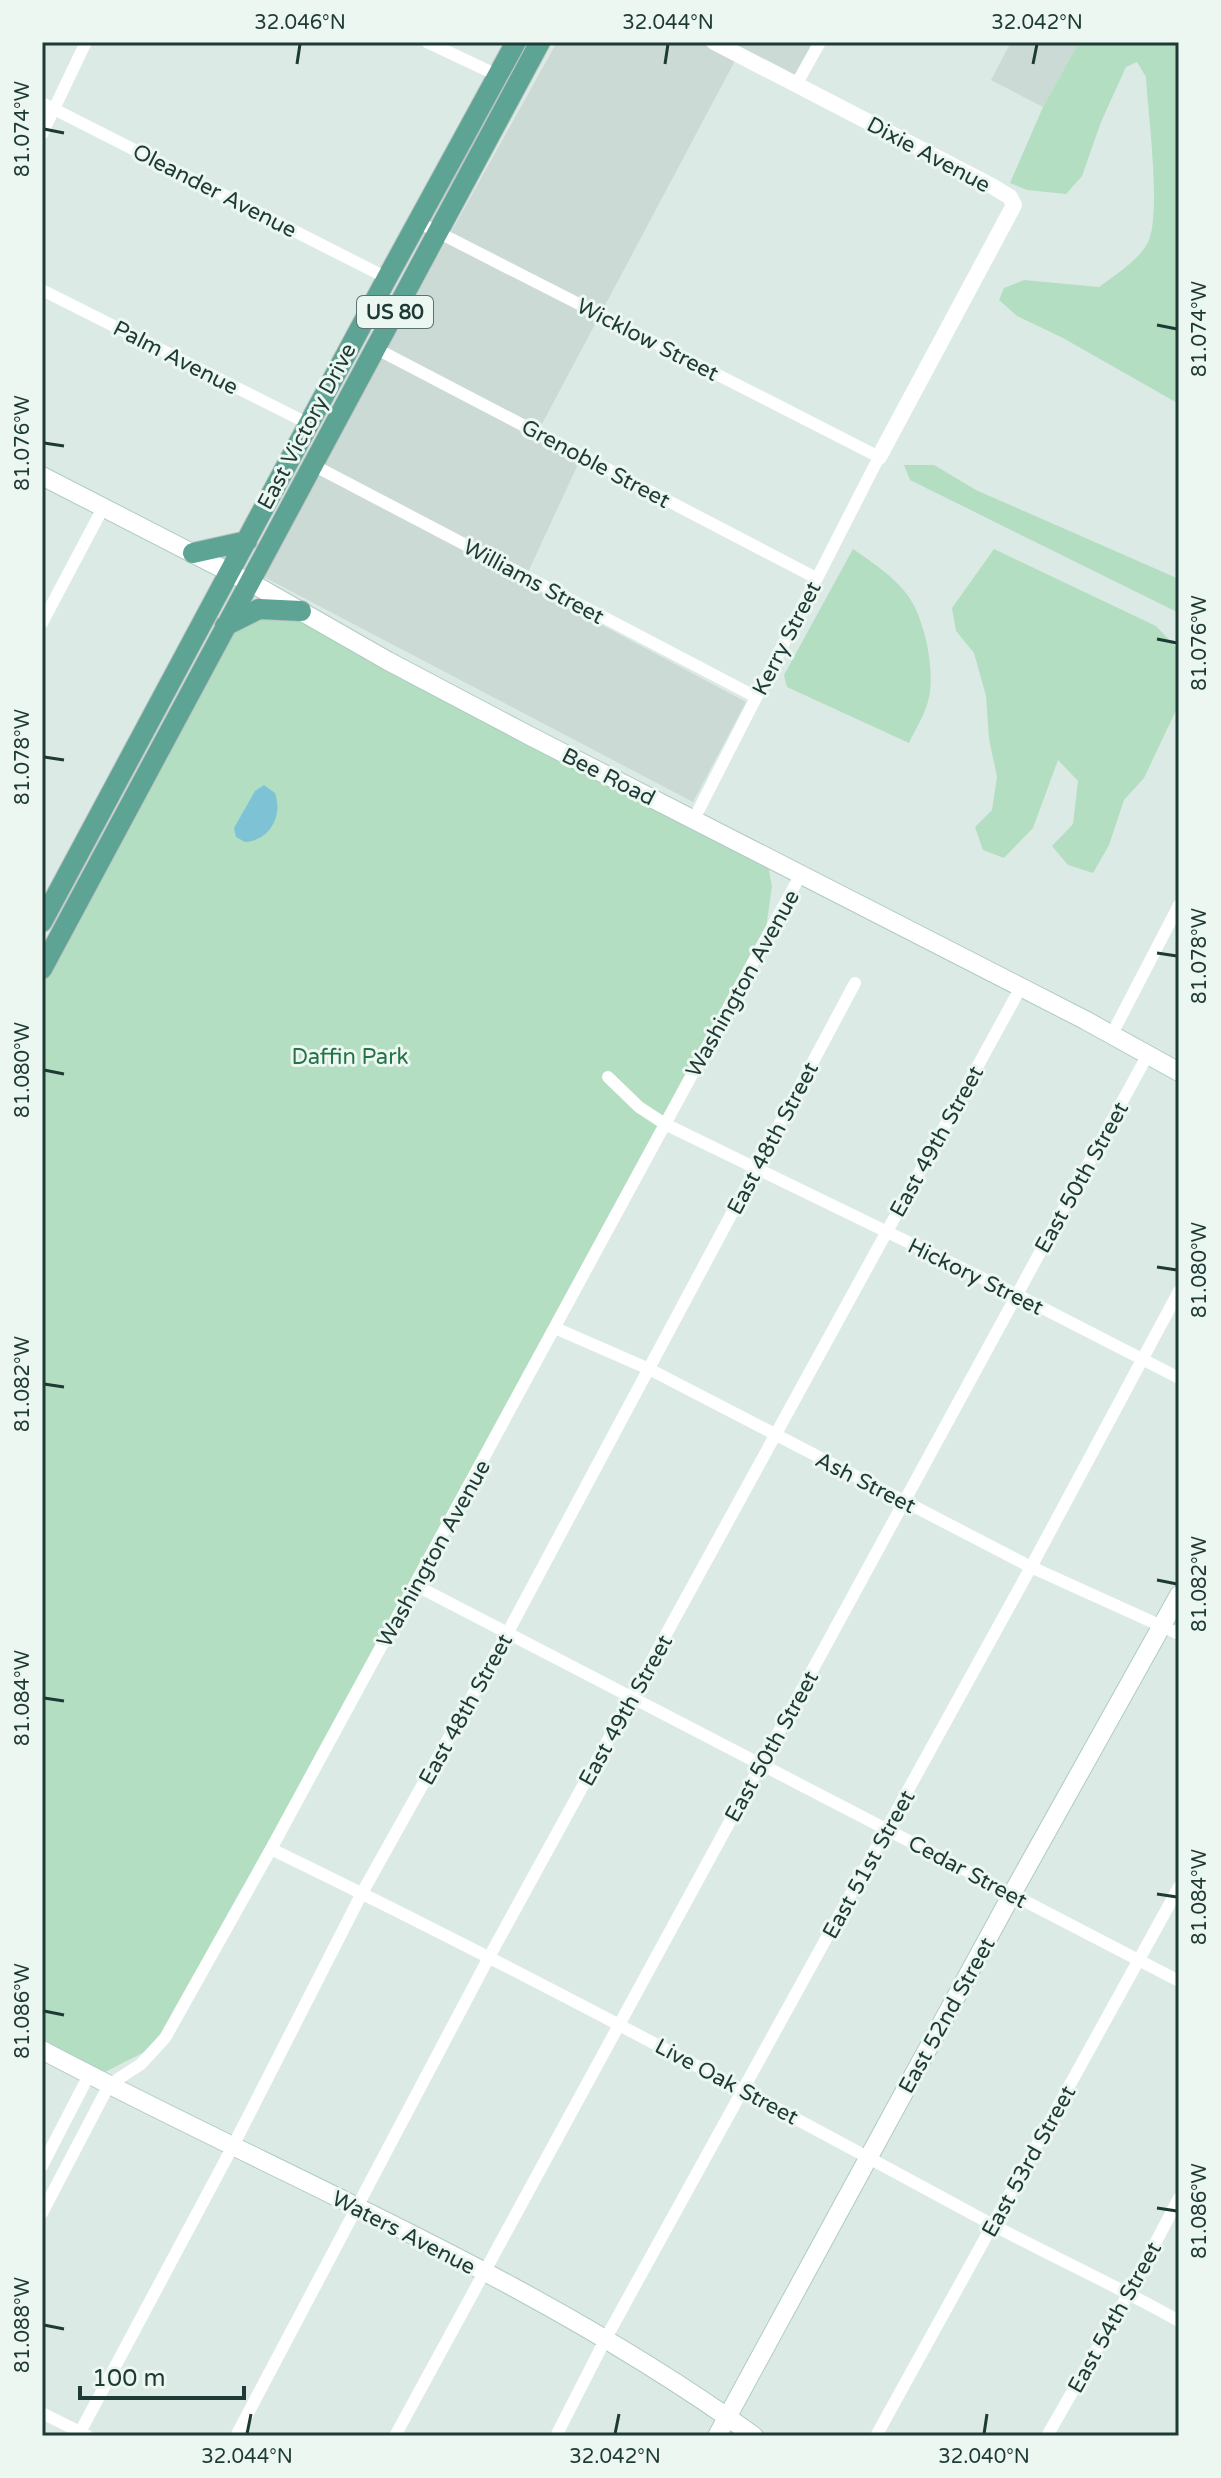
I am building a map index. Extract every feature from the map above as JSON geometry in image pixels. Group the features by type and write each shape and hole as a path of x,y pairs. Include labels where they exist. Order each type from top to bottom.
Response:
{"main road":[{"name":"East Victory Drive","path":"42,922 516,42"},
{"name":"East Victory Drive","path":"42,969 540,42"},
{"name":"Bee Road","path":"42,476 249,582 516,729 1112,1034 1179,1072"},
{"path":"193,553 247,541"},
{"path":"225,626 259,609 301,611"},
{"name":"East 52nd Street","path":"717,2436 1012,1894 1171,1630 1179,1595"},
{"name":"Waters Avenue","path":"42,2050 484,2272 606,2338 754,2436"}],"street":[{"path":"42,134 86,42"},
{"path":"427,42 497,75"},
{"name":"Dixie Avenue","path":"714,42 992,186 1010,197 1014,205 879,457"},
{"path":"797,83 820,42"},
{"name":"Oleander Avenue","path":"42,103 387,278"},
{"name":"Wicklow Street","path":"418,222 879,457"},
{"name":"Palm Avenue","path":"42,290 309,424"},
{"name":"Grenoble Street","path":"375,348 816,578"},
{"name":"Kerry Street","path":"694,819 879,457"},
{"name":"Williams Street","path":"313,465 756,697"},
{"path":"42,623 104,506"},
{"path":"95,823 114,834"},
{"name":"Washington Avenue","path":"42,2213 109,2085 141,2064 165,2038 801,874"},
{"path":"1112,1034 1179,905"},
{"name":"East 48th Street","path":"82,2435 362,1893 508,1632 855,983"},
{"name":"East 49th Street","path":"236,2436 488,1959 1021,987"},
{"name":"East 50th Street","path":"395,2436 1147,1056"},
{"name":"Hickory Street","path":"608,1077 639,1107 665,1124 1017,1295 1179,1378"},
{"name":"East 51st Street","path":"556,2436 606,2338 745,2090 1179,1291"},
{"name":"Ash Street","path":"555,1328 649,1369 1031,1567 1171,1630"},
{"name":"Cedar Street","path":"415,1585 1179,1981"},
{"name":"Live Oak Street","path":"271,1849 619,2024 1179,2321"},
{"name":"East 53rd Street","path":"876,2436 1179,1887"},
{"path":"42,2166 89,2075"},
{"name":"East 54th Street","path":"1047,2436 1179,2198"},
{"path":"42,2413 82,2435"}],"shaded area":[{"path":"557,42 814,42 791,84 737,57 534,439 579,462 523,583 746,702 693,802 260,575"},
{"path":"1011,42 1079,42 1043,107 991,80"}],"green space":[{"path":"1079,42 1179,42 1179,404 1063,338 1017,316 999,300 1004,288 1024,280 1099,287 1134,260 1149,240 1154,206 1153,160 1146,77 1137,62 1126,67 1101,122 1082,176 1066,194 1027,190 1010,183 1043,107"},
{"path":"904,465 934,465 976,490 1179,579 1179,613 910,480"},
{"path":"853,549 883,570 909,597 924,632 930,659 931,686 923,715 909,743 787,687 784,675"},
{"path":"994,549 1156,626 1179,650 1179,704 1144,778 1124,800 1109,845 1093,873 1068,865 1052,846 1073,824 1078,781 1058,760 1033,828 1004,858 983,850 975,827 992,810 997,777 989,739 986,696 974,653 956,631 952,608"},
{"name":"Daffin Park","path":"269,610 318,625 768,866 772,886 766,928 551,1328 156,2046 103,2073 42,2042 42,983 233,632"}],"water":[{"path":"264,785 275,793 276,818 268,832 245,842 236,837 234,828 255,791"}]}
